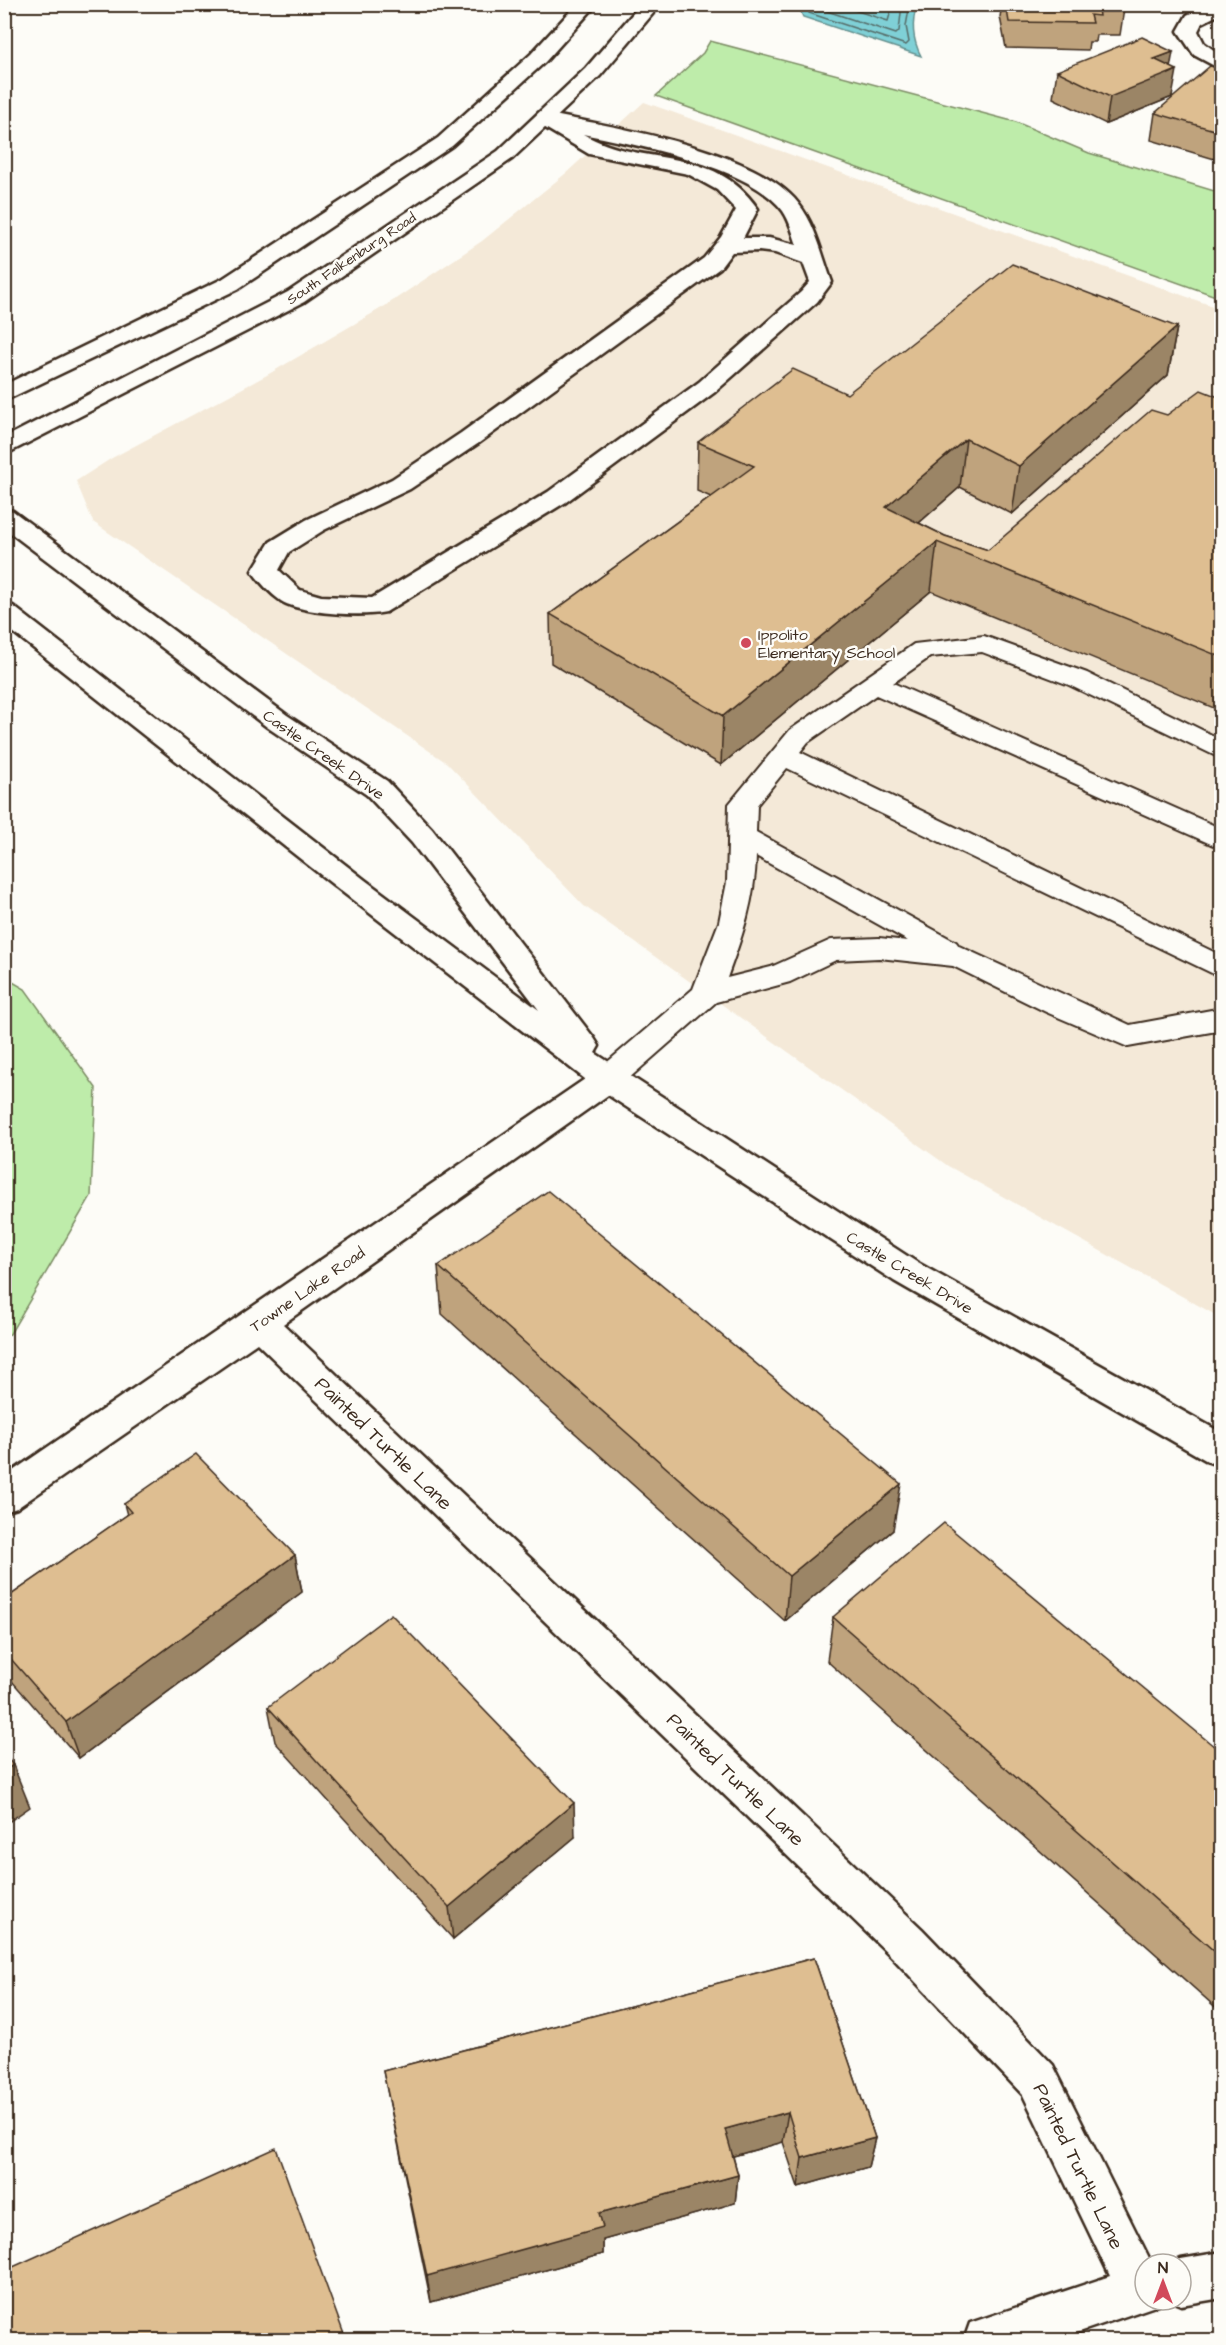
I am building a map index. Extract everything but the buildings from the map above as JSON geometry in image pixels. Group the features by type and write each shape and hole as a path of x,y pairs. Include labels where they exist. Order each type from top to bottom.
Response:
{"street":[{"path":"4,394 230,285 445,142 538,58 588,4"},
{"path":"533,107 714,162 766,183 791,206 821,282 809,297 707,387 557,497 377,606 320,604 291,596 265,571 279,547 315,525 401,484 470,438 712,263 747,209 725,185 694,169 596,150 533,107 525,89 534,76 589,20 594,4"},
{"name":"South Falkenburg Road","path":"4,448 296,297 505,154 533,107 593,72 652,4"},
{"path":"1221,6 1194,19 1188,31 1192,44 1206,57 1221,64"},
{"path":"725,246 765,243 783,246 812,258"},
{"name":"Castle Creek Drive","path":"4,516 277,721 377,788 422,836 608,1079"},
{"name":"Castle Creek Drive","path":"4,612 355,887 608,1079 906,1272 1221,1451"},
{"name":"Towne Lake Road","path":"4,1497 259,1323 608,1079"},
{"name":"Painted Turtle Lane","path":"259,1323 907,1943 1038,2080 1136,2252"},
{"path":"1193,2280 1221,2276"},
{"path":"987,2340 1133,2293"}],"lane":[{"path":"706,994 733,922 741,882 743,804 799,736 923,650 984,644 1078,679 1221,750"},
{"path":"873,684 1221,840"},
{"path":"783,754 1221,968"},
{"path":"742,836 959,956 1056,1005 1128,1036 1221,1019"},
{"path":"608,1079 706,994 780,975 831,950 879,948 959,956"}],"shaded area":[{"name":"Ippolito Elementary School","path":"644,102 1221,309 1221,1318 948,1166 584,906 447,763 93,522 76,481 112,458 267,375 385,306 482,241 565,174"}],"green space":[{"path":"710,41 1016,122 1089,153 1221,193 1221,298 656,96 703,53"},
{"path":"4,977 25,989 96,1088 91,1196 10,1334 5,1337"}],"water":[{"path":"804,4 917,5 913,31 921,56 803,17 800,10"}],"place":[{"name":"Ippolito Elementary School","path":"746,643"}]}
